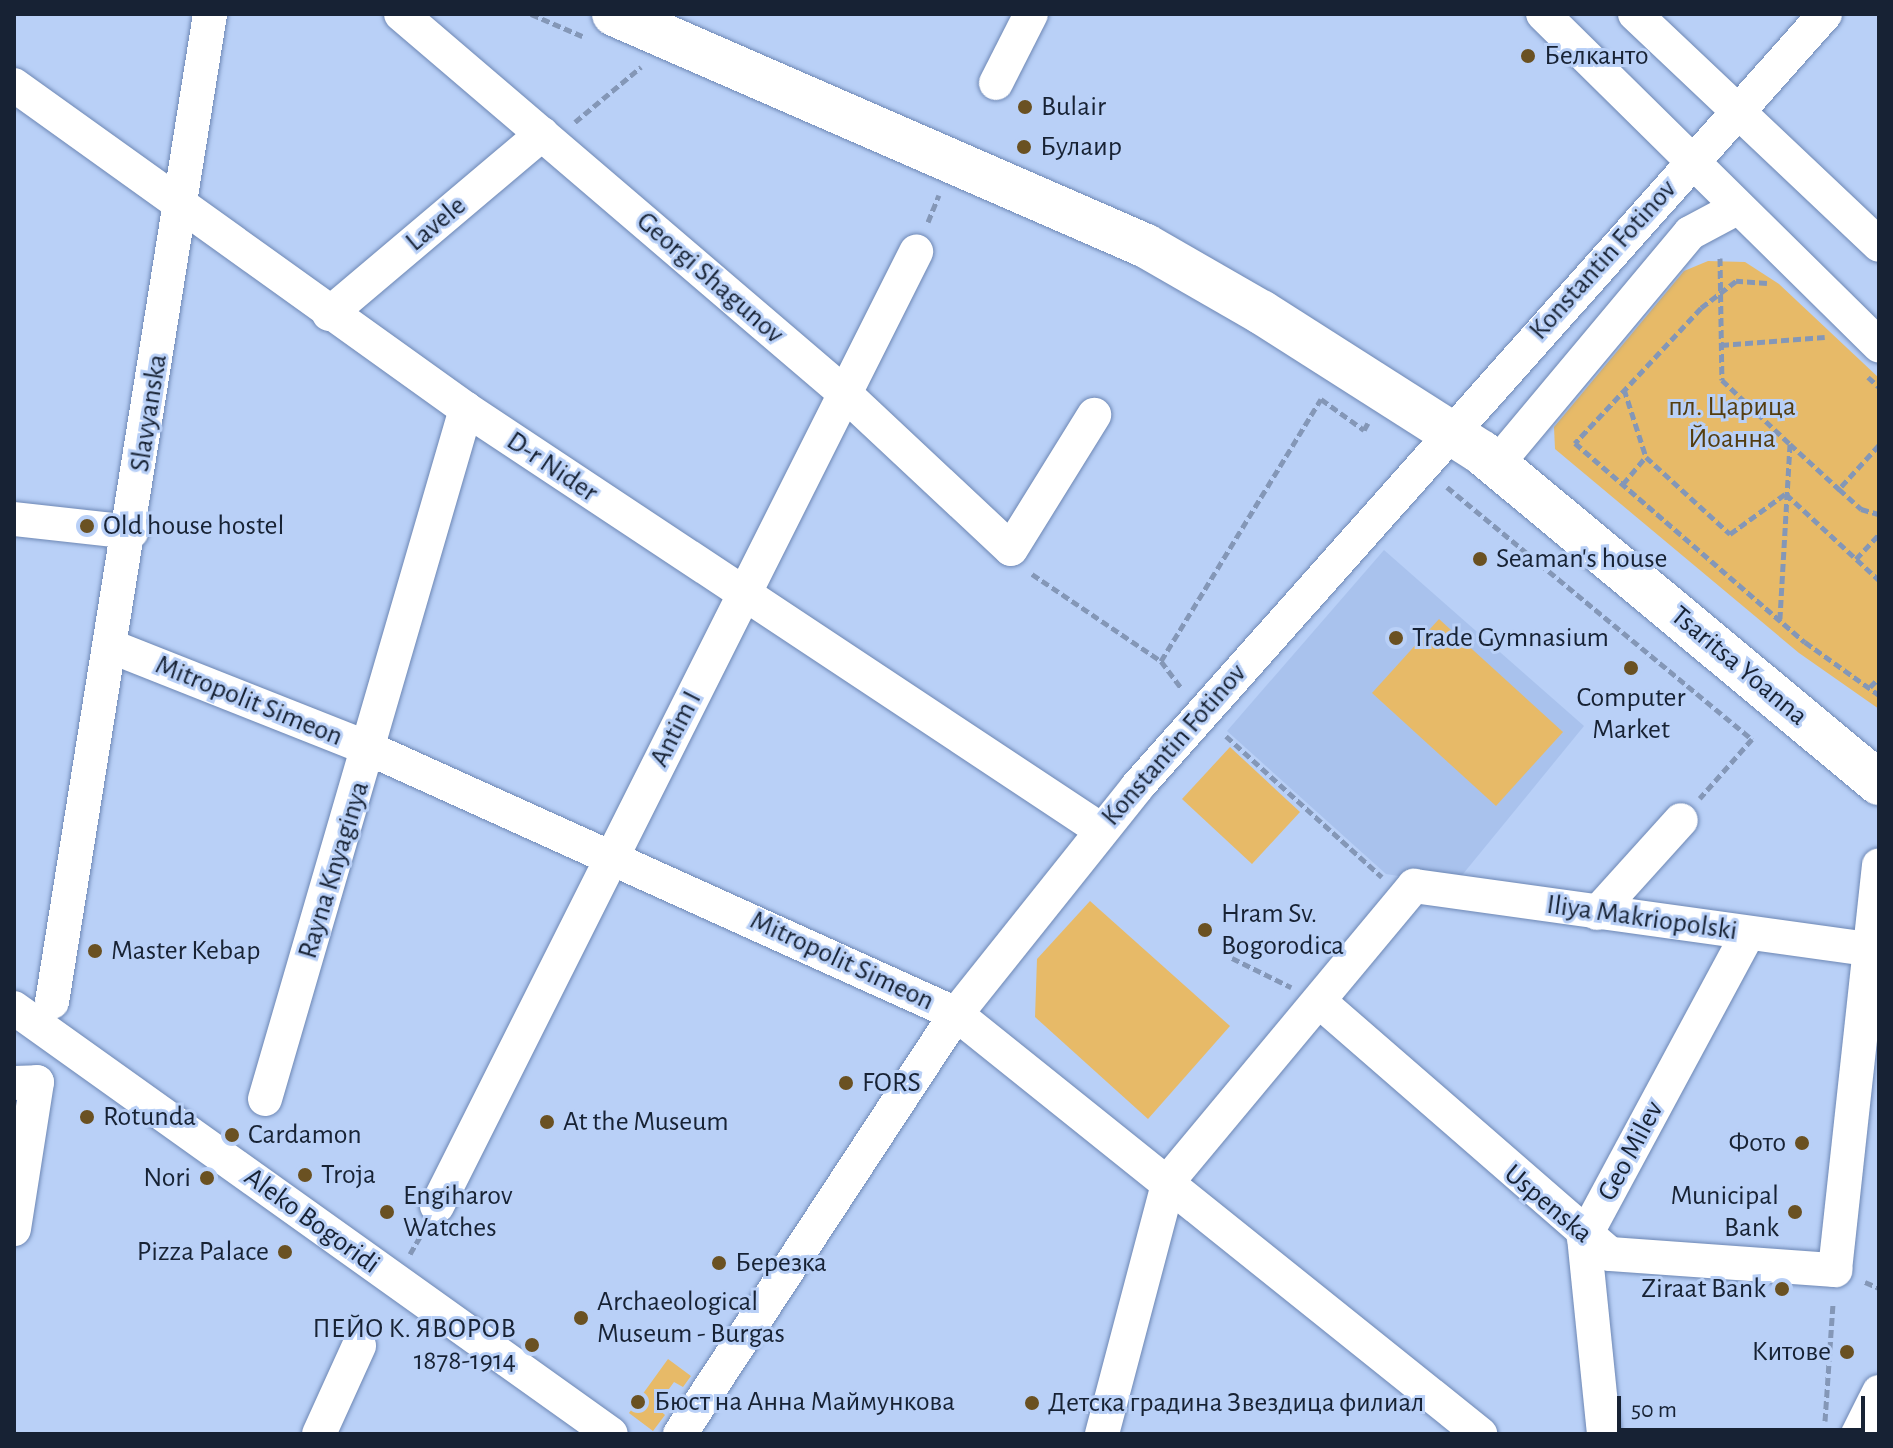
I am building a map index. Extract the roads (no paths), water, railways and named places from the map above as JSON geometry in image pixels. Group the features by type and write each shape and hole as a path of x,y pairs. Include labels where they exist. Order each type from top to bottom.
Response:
{"main road":[{"path":"614,14 1146,246 1391,392 1448,430"},
{"name":"Tsaritsa Yoanna","path":"1448,430 1496,465 1879,783"}],"street":[{"name":"Slavyanska","path":"52,1002 131,532 210,14"},
{"name":"Georgi Shagunov","path":"401,14 842,391 1011,549 1094,415"},
{"path":"996,83 1031,14"},
{"path":"1543,14 1650,115 1690,165 1879,345"},
{"path":"1635,14 1879,245"},
{"name":"Konstantin Fotinov","path":"680,1434 956,1014 1101,830 1448,430 1825,14"},
{"name":"D-r Nider","path":"14,85 181,210 466,409 743,596 1101,830"},
{"name":"Lavele","path":"329,314 542,134"},
{"path":"1496,465 1690,233 1735,209"},
{"name":"Antim I","path":"437,1206 743,596 842,391 916,252"},
{"name":"Rayna Knyaginya","path":"265,1099 370,749 466,409"},
{"path":"14,519 131,532"},
{"name":"Mitropolit Simeon","path":"110,646 370,749 613,855 956,1014 1169,1180 1480,1434"},
{"path":"1597,913 1681,820"},
{"path":"1870,949 1879,865"},
{"name":"Iliya Makriopolski","path":"1320,1002 1410,892 1870,949"},
{"name":"Geo Milev","path":"1584,1238 1748,933"},
{"name":"Uspenska","path":"1320,1002 1584,1238 1610,1254 1835,1270 1870,949"},
{"path":"1102,1434 1169,1180 1320,1002"},
{"name":"Aleko Bogoridi","path":"14,1008 611,1434"},
{"path":"14,1229 26,1082"},
{"path":"1584,1238 1604,1434"},
{"path":"319,1434 359,1346"},
{"path":"1858,1434 1879,1392"}],"place":[{"name":"Белканто","path":"1528,56"},
{"name":"Bulair","path":"1025,107"},
{"name":"Булаир","path":"1024,147"},
{"name":"Old house hostel","path":"87,526"},
{"name":"Seaman's house","path":"1480,559"},
{"name":"Trade Gymnasium","path":"1396,638"},
{"name":"Computer Market","path":"1631,668"},
{"name":"Hram Sv. Bogorodica","path":"1205,930"},
{"name":"Master Kebap","path":"95,951"},
{"name":"FORS","path":"846,1083"},
{"name":"Rotunda","path":"87,1117"},
{"name":"At the Museum","path":"547,1122"},
{"name":"Cardamon","path":"232,1135"},
{"name":"Фото","path":"1802,1143"},
{"name":"Troja","path":"305,1175"},
{"name":"Nori","path":"207,1178"},
{"name":"Engiharov Watches","path":"387,1212"},
{"name":"Municipal Bank","path":"1795,1212"},
{"name":"Pizza Palace","path":"285,1252"},
{"name":"Березка","path":"719,1263"},
{"name":"Ziraat Bank","path":"1782,1289"},
{"name":"Archaeological Museum - Burgas","path":"581,1318"},
{"name":"ПЕЙО К. ЯВОРОВ 1878-1914","path":"532,1345"},
{"name":"Китове","path":"1847,1352"},
{"name":"Бюст на Анна Маймункова","path":"638,1402"},
{"name":"Детска градина Звездица филиал","path":"1032,1403"}],"park label":[{"name":"пл. Царица Йоанна","path":"1732,423"}]}
